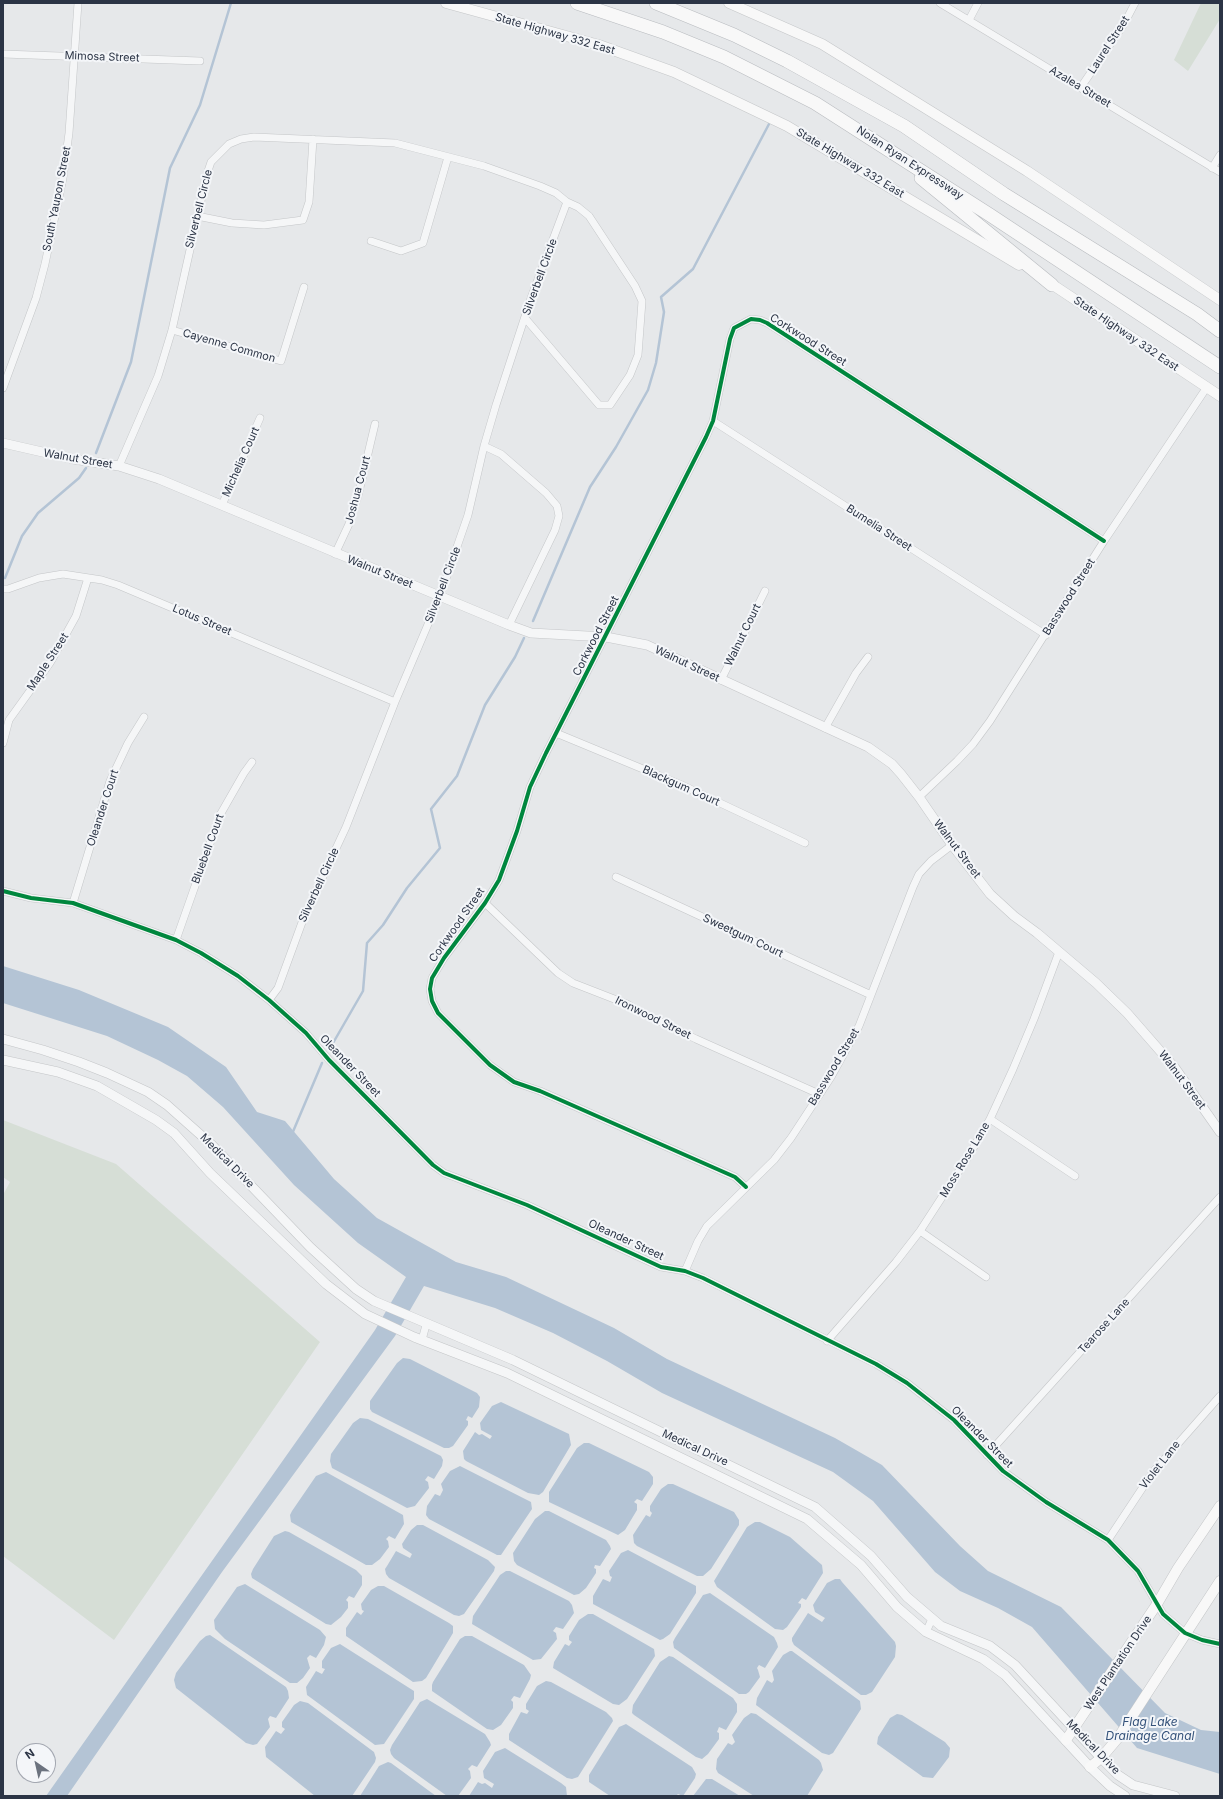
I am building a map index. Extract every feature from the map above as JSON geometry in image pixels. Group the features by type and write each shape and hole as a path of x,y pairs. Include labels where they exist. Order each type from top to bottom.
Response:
{"highway":[{"name":"Nolan Ryan Expressway","path":"577,3 650,26 724,57 815,103 1220,366"},
{"path":"656,3 734,35 827,81 904,126 1004,194 1196,314 1220,331"},
{"path":"868,136 1052,285"},
{"path":"1196,314 1220,326"}],"main road":[{"name":"State Highway 332 East","path":"446,3 599,45 674,72 787,126 1052,285 1220,396"},
{"path":"729,3 822,44 1027,171 1220,300"},
{"name":"West Plantation Drive","path":"1066,1740 1157,1604 1178,1568 1220,1506"},
{"path":"1090,1767 1101,1758 1118,1738 1220,1581"}],"street":[{"name":"South Yaupon Street","path":"3,388 36,298 52,234 63,178 69,133 78,3"},
{"name":"Azalea Street","path":"940,3 1220,172"},
{"path":"969,20 978,3"},
{"name":"Laurel Street","path":"1081,87 1124,24 1135,3"},
{"name":"Mimosa Street","path":"3,54 200,62"},
{"name":"Silverbell Circle","path":"119,466 158,376 172,330 197,216 211,162 229,144 241,139 254,137 395,143 484,166 540,186 556,193 567,202 525,318 484,446 468,515 440,596 395,702 346,827 304,917 278,988 269,1000"},
{"path":"197,216 239,224 264,225 303,220 309,202 313,139"},
{"path":"1212,168 1220,155"},
{"path":"371,241 401,250 423,243 448,157"},
{"path":"525,318 540,333 599,405 610,405 630,375 638,355 642,301 635,286 589,216 578,207 567,202"},
{"name":"Cayenne Common","path":"172,330 281,361 304,288"},
{"name":"Corkwood Street","path":"746,1187 734,1177 540,1091 514,1082 490,1065 438,1013 432,1001 430,989 432,978 444,958 486,903 499,880 511,851 530,788 556,733 606,637 706,437 713,421 730,339 734,328 742,322 751,319 760,320 1104,541"},
{"name":"Basswood Street","path":"919,797 973,744 990,721 1046,635 1104,541 1206,387"},
{"name":"Michelia Court","path":"222,505 260,418"},
{"name":"Bumelia Street","path":"713,421 1046,635"},
{"name":"Joshua Court","path":"336,554 349,524 358,496 375,424"},
{"name":"Walnut Street","path":"3,443 73,459 119,466 159,479 336,554 531,633 606,637 647,645 868,747 892,764 919,797 952,845 990,894 1014,916 1096,983 1151,1040 1175,1068 1220,1132"},
{"path":"484,446 501,454 546,493 557,506 559,516 555,530 509,625"},
{"name":"Lotus Street","path":"3,589 8,589 39,578 63,574 118,585 395,702"},
{"name":"Maple Street","path":"3,743 9,720 50,663 76,616 88,578"},
{"name":"Walnut Court","path":"721,680 765,591"},
{"path":"826,728 856,673 868,658"},
{"name":"Oleander Court","path":"73,903 110,781 128,743 144,717"},
{"name":"Blackgum Court","path":"556,733 684,786 805,843"},
{"name":"Bluebell Court","path":"176,940 220,814 244,772 252,762"},
{"name":"Basswood Street","path":"686,1271 698,1241 707,1226 778,1154 791,1138 839,1064 859,1026 913,887 920,874 931,861 952,845"},
{"name":"Sweetgum Court","path":"616,877 871,995"},
{"name":"Oleander Street","path":"3,891 31,898 73,903 176,940 214,960 269,1000 306,1033 329,1060 433,1165 444,1173 527,1205 661,1267 686,1271 703,1278 827,1341 876,1364 907,1383 954,1420 1003,1471 1024,1488 1108,1540 1138,1571 1163,1614 1185,1633 1220,1644"},
{"name":"Ironwood Street","path":"486,903 558,973 573,983 627,1004 640,1012 696,1039 819,1094"},
{"name":"Moss Rose Lane","path":"827,1341 896,1262 920,1231 950,1187 990,1119 1034,1020 1059,952"},
{"name":"Medical Drive","path":"3,1039 44,1050 107,1072 148,1092 167,1105 212,1145 310,1247 356,1289 380,1304 424,1324 506,1357 575,1389 815,1507 871,1556 906,1597 932,1619 941,1626 990,1646 1015,1665 1118,1775 1134,1785 1175,1796"},
{"name":"Medical Drive","path":"3,1060 58,1072 97,1086 156,1120 174,1133 210,1173 326,1284 345,1300 373,1318 418,1339 458,1353 514,1376 807,1519 860,1565 897,1607 926,1632 983,1659 1005,1675 1090,1767 1110,1786 1125,1796"},
{"path":"990,1119 1076,1176"},
{"name":"Tearose Lane","path":"987,1455 1220,1197"},
{"path":"920,1231 986,1277"},
{"path":"418,1339 424,1324"},
{"name":"Violet Lane","path":"1108,1540 1153,1472 1220,1396"},
{"path":"926,1632 932,1619"},
{"path":"1031,1703 1042,1694"}],"shaded area":[{"path":"1201,3 1220,3 1220,19 1188,71 1174,60"},
{"path":"3,1120 116,1164 320,1342 114,1640 3,1556 3,1195 10,1182 3,1177"}],"water":[{"name":"Flag Lake Drainage Canal","path":"3,966 79,990 168,1027 226,1067 257,1112 285,1121 334,1179 377,1218 456,1262 506,1277 614,1328 667,1359 835,1438 882,1465 960,1546 988,1571 1061,1607 1165,1713 1201,1730 1220,1732 1220,1774 1137,1748 1032,1627 998,1608 960,1591 935,1572 873,1501 833,1472 662,1393 607,1361 553,1333 495,1308 424,1286 395,1336 222,1572 67,1796 46,1796 375,1330 406,1277 358,1243 294,1185 223,1107 187,1076 158,1060 107,1036 3,1003"},
{"path":"403,1358 410,1359 477,1393 480,1397 479,1407 472,1418 468,1416 466,1420 468,1421 468,1425 453,1446 444,1448 372,1412 370,1409 370,1401 397,1363"},
{"path":"501,1402 569,1434 571,1445 543,1492 539,1495 528,1493 464,1459 463,1451 475,1432 490,1439 492,1436 481,1430 480,1423 492,1406"},
{"path":"360,1418 368,1419 441,1456 443,1460 442,1466 434,1479 428,1476 425,1480 428,1482 429,1488 415,1506 407,1508 332,1468 330,1461 331,1454 353,1423"},
{"path":"584,1443 589,1443 649,1472 653,1477 653,1484 642,1501 637,1499 634,1502 637,1504 637,1510 625,1530 618,1535 549,1502 549,1492 577,1448"},
{"path":"460,1466 531,1502 532,1509 501,1555 497,1555 429,1519 426,1515 427,1506 435,1494 440,1496 443,1490 441,1484 450,1471"},
{"path":"326,1472 403,1515 404,1524 395,1539 389,1536 386,1539 389,1547 380,1559 372,1565 366,1565 291,1522 290,1515 292,1511 316,1476"},
{"path":"668,1484 673,1484 734,1512 739,1520 739,1525 711,1569 703,1576 697,1576 637,1546 634,1543 633,1535 646,1515 650,1517 652,1513 650,1511 650,1506 661,1489"},
{"path":"545,1511 549,1511 606,1540 610,1546 611,1549 600,1566 595,1565 594,1568 596,1569 596,1573 586,1588 579,1594 574,1595 517,1565 514,1561 513,1553 535,1519"},
{"path":"755,1522 760,1522 790,1537 822,1565 823,1573 806,1600 802,1598 798,1603 801,1604 801,1607 787,1627 783,1630 775,1629 717,1587 714,1581 747,1527"},
{"path":"417,1525 423,1525 488,1560 495,1567 494,1571 464,1614 459,1616 454,1615 389,1578 386,1574 385,1569 396,1551 410,1558 412,1554 403,1548 402,1544 411,1530"},
{"path":"285,1531 356,1570 362,1576 362,1585 354,1598 349,1596 346,1600 348,1602 348,1608 341,1617 331,1625 326,1624 252,1578 251,1574 253,1569 274,1536"},
{"path":"628,1550 696,1586 696,1593 670,1634 663,1639 660,1640 593,1604 593,1596 603,1579 610,1582 612,1577 610,1576 609,1571 621,1553"},
{"path":"506,1571 510,1571 569,1601 572,1605 574,1613 563,1629 556,1627 553,1631 556,1633 557,1639 541,1659 533,1660 472,1624 473,1616 500,1575"},
{"path":"835,1579 840,1579 895,1642 895,1657 872,1692 866,1695 861,1695 794,1645 792,1641 792,1638 808,1613 822,1622 825,1618 815,1612 813,1605 827,1583"},
{"path":"245,1584 320,1630 326,1637 324,1645 316,1658 310,1655 307,1658 310,1668 303,1678 297,1683 290,1683 225,1639 215,1629 214,1620 237,1587"},
{"path":"378,1586 384,1586 453,1626 453,1633 426,1678 422,1681 413,1682 346,1636 346,1628 357,1612 361,1615 364,1611 362,1610 361,1604 371,1590"},
{"path":"710,1593 774,1637 777,1643 778,1647 765,1668 759,1665 757,1668 760,1677 746,1694 739,1694 674,1648 673,1642 675,1638 703,1595"},
{"path":"588,1614 593,1614 654,1649 655,1656 627,1699 619,1705 613,1704 553,1668 554,1662 565,1644 569,1646 572,1642 569,1640 569,1636 579,1620"},
{"path":"210,1635 286,1687 288,1691 289,1698 276,1718 270,1716 268,1719 270,1727 257,1744 253,1745 246,1743 176,1688 174,1680 176,1673 200,1641 206,1636"},
{"path":"465,1636 472,1636 524,1665 531,1675 520,1698 514,1696 511,1700 513,1702 513,1708 501,1725 493,1730 487,1729 432,1691 433,1682 460,1639"},
{"path":"340,1644 414,1691 414,1699 384,1744 375,1745 307,1695 306,1687 316,1671 322,1674 325,1669 322,1668 322,1661 331,1648"},
{"path":"790,1651 860,1701 861,1709 833,1753 829,1755 822,1753 756,1705 757,1698 767,1680 772,1683 774,1680 772,1671 783,1655"},
{"path":"669,1656 673,1657 733,1698 737,1704 737,1712 726,1730 719,1727 717,1732 719,1733 719,1739 708,1754 702,1759 696,1757 632,1713 633,1705 660,1662"},
{"path":"546,1681 551,1682 606,1712 613,1721 578,1777 572,1779 567,1778 509,1740 509,1734 521,1712 527,1714 529,1711 526,1709 526,1704 537,1686"},
{"path":"427,1699 485,1734 491,1745 477,1767 472,1765 468,1769 470,1771 471,1778 458,1796 447,1796 394,1758 391,1754 390,1750 392,1745 420,1702"},
{"path":"300,1701 308,1703 374,1752 376,1758 375,1762 352,1796 315,1796 266,1757 265,1747 276,1731 281,1734 285,1729 282,1727 282,1722 294,1705"},
{"path":"751,1713 756,1714 819,1760 823,1770 807,1796 754,1796 718,1773 716,1769 717,1759 728,1743 732,1745 735,1742 732,1735 744,1718"},
{"path":"897,1714 902,1715 945,1742 950,1748 949,1757 933,1778 923,1777 877,1744 878,1737 890,1718"},
{"path":"626,1724 692,1767 696,1774 695,1778 683,1796 678,1794 676,1796 610,1796 589,1782 589,1775 619,1727"},
{"path":"505,1748 561,1783 566,1787 567,1796 469,1796 478,1782 482,1784 485,1783 492,1788 494,1784 484,1778 483,1771 495,1752"},
{"path":"388,1762 436,1796 360,1796 379,1766"},
{"path":"706,1779 712,1779 740,1796 693,1796"}],"waterway":[{"path":"96,453 131,362 170,168 200,105 231,3"},
{"path":"533,621 590,487 616,447 648,390 656,363 664,312 661,297 693,269 769,124"},
{"path":"5,578 22,536 38,513 79,478 86,468"},
{"path":"329,1050 363,991 367,943 383,925 407,888 440,848 431,809 457,776 485,705 515,657 524,638"},
{"path":"292,1134 322,1063"}],"cycle path":[{"path":"746,1187 735,1177 540,1091 514,1082 490,1065 438,1013 432,1001 430,989 432,978 444,958 485,903 499,880 517,831 530,787 706,437 713,421 730,339 734,328 751,319 760,320 767,323 1104,541"},
{"path":"3,891 31,898 73,903 176,940 201,953 238,976 269,1000 306,1033 329,1060 433,1165 444,1173 527,1205 661,1267 685,1271 703,1278 876,1364 907,1383 954,1420 1003,1471 1046,1502 1108,1540 1138,1571 1163,1614 1185,1633 1202,1640 1220,1644"}]}
